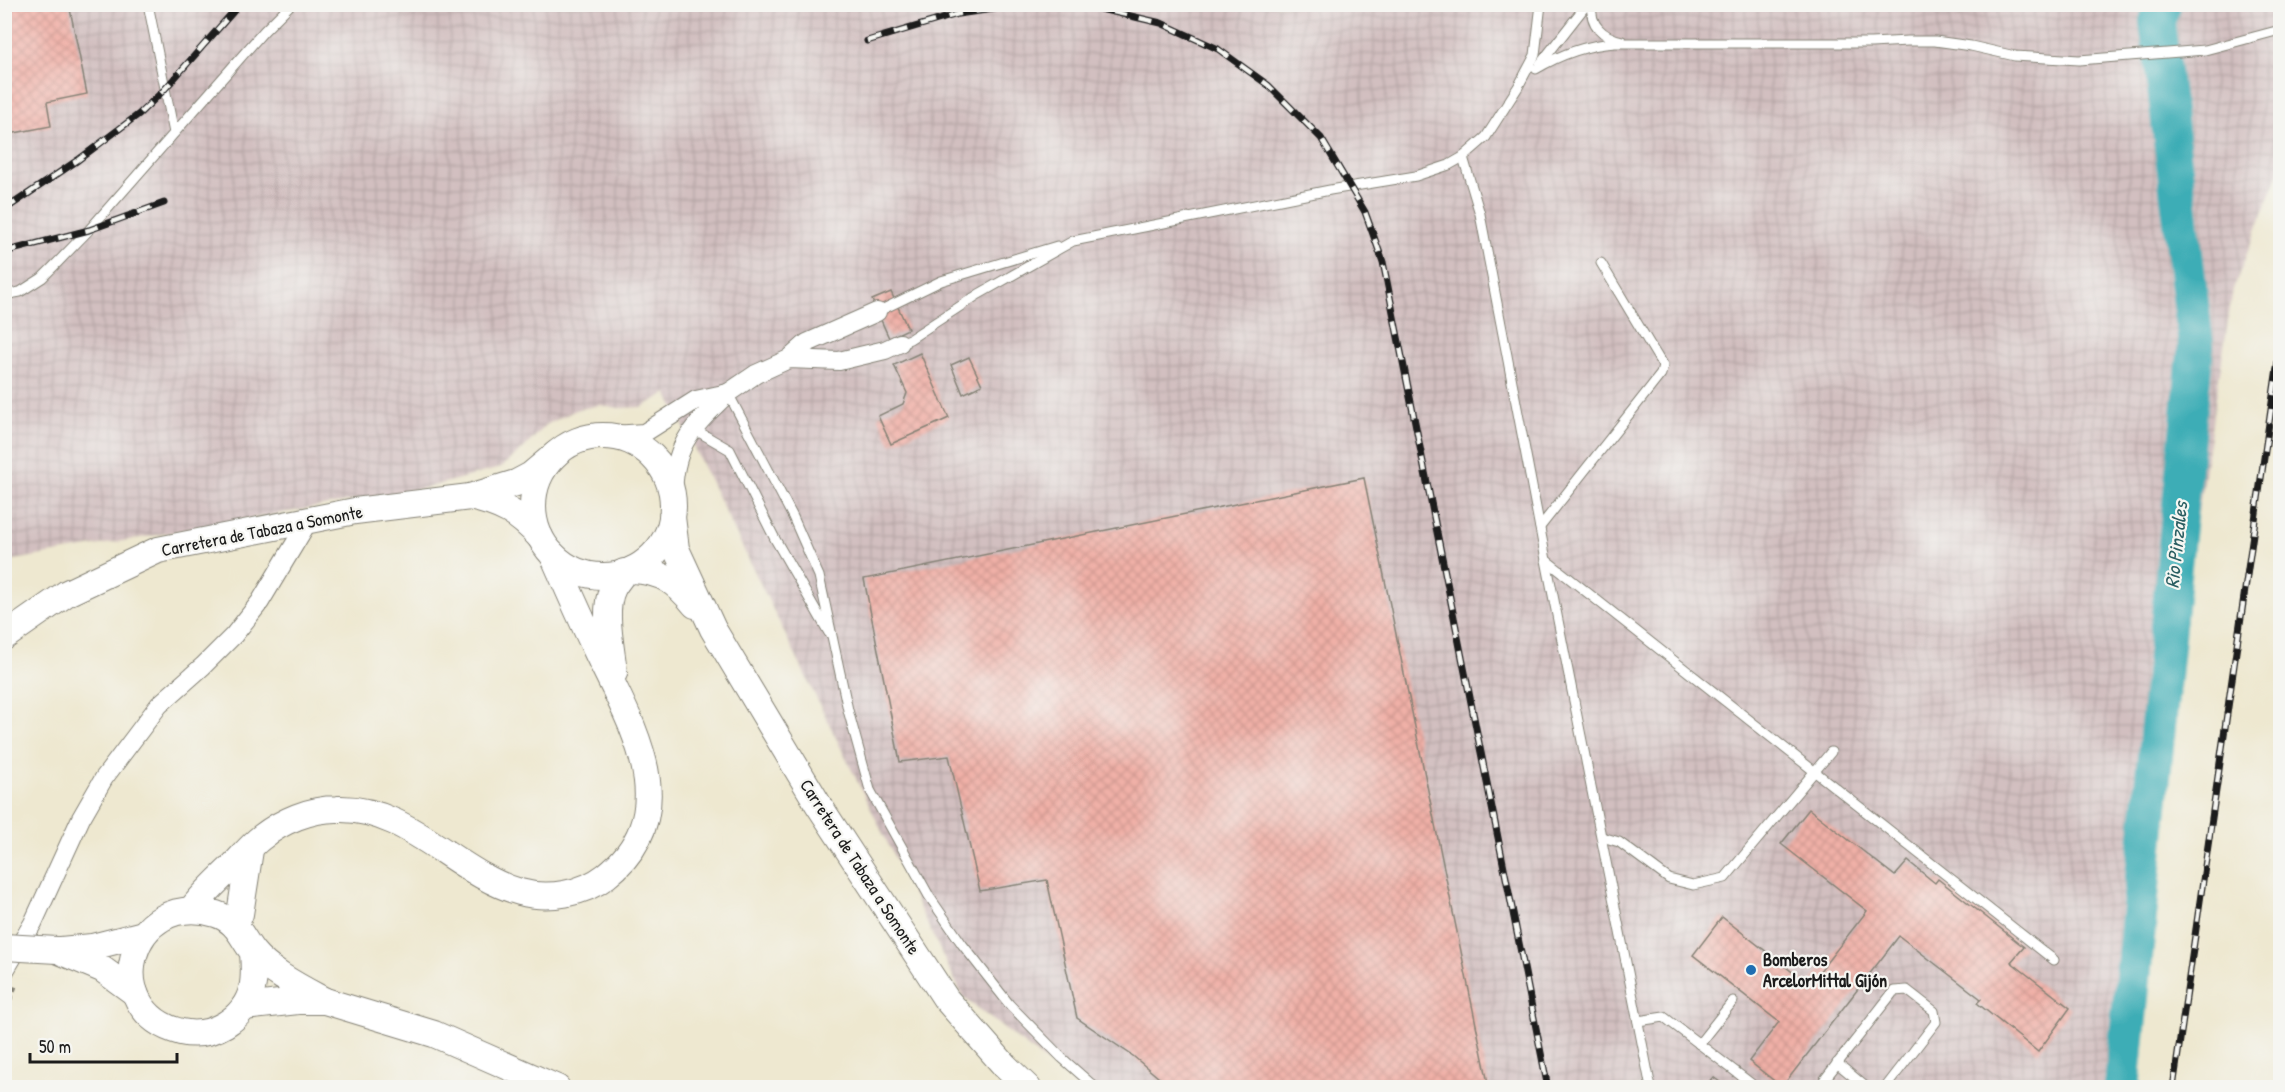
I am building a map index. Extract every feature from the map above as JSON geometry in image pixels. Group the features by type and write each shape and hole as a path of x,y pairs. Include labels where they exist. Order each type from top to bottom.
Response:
{"street":[{"path":"546,546 570,568 590,575 612,577 647,561 667,535 676,460 692,428 728,393 756,374 789,359 807,343 877,312"},
{"path":"789,359 839,360 885,350 900,343"},
{"path":"192,909 202,896 261,838 293,819 320,810 359,809 385,818 497,883 522,893 546,895 570,893 588,887 614,869 628,854 645,819 649,785 645,763 616,688 533,516 534,494 541,472 556,454 575,441 598,436 644,433 696,400 728,393"},
{"path":"598,436 621,439 642,448 659,464 668,481 672,508"},
{"name":"Carretera de Tabaza a Somonte","path":"4,638 67,593 158,550 355,511 470,497 516,483 531,475 556,454"},
{"name":"Carretera de Tabaza a Somonte","path":"470,497 496,503 514,513 546,546"},
{"name":"Carretera de Tabaza a Somonte","path":"672,508 676,549 714,629 818,804 946,999 1005,1066 1028,1088"},
{"path":"4,972 33,923 76,828 104,778 159,705 234,635 260,602 309,520"},
{"path":"616,688 608,620 610,598 613,588 628,571"},
{"name":"Carretera de Tabaza a Somonte","path":"628,571 656,574 680,587 714,629"},
{"path":"235,926 240,914 250,850"},
{"path":"253,953 255,974 252,991 244,1007 232,1020 218,1028 202,1033 185,1033 169,1029 154,1020 143,1008 135,993 131,978 136,947 143,934 154,922 168,915 192,909 219,915 235,926 253,953 284,978 325,1001 434,1034 557,1088"},
{"path":"4,947 57,950 92,947 143,934"},
{"path":"57,950 102,969 135,993"},
{"path":"244,1007 298,1001 325,1001"}],"lane":[{"path":"148,4 174,133"},
{"path":"4,295 20,292 42,278 89,230 264,31 291,4"},
{"path":"877,312 941,281 1074,241 1330,190 1416,176 1449,165 1463,158 1486,137 1518,87 1535,54 1541,4"},
{"path":"1518,87 1536,69 1587,4"},
{"path":"1592,4 1592,21 1598,29 1616,40 1633,43"},
{"path":"1536,69 1566,53 1587,46 1633,43 1926,41 1971,46 2015,56 2079,60 2205,50 2280,30"},
{"path":"1463,158 1480,213 1545,560 1651,1088"},
{"path":"900,343 910,339 979,294 1074,241"},
{"path":"1540,527 1661,374 1663,366 1601,263"},
{"path":"728,393 793,517 819,576 848,710 870,790 929,896 962,944 1009,1004 1062,1058 1096,1088"},
{"path":"692,428 730,450 774,539 835,645"},
{"path":"1545,560 2054,960"},
{"path":"1602,837 1619,842 1669,879 1693,885 1725,878 1832,752"},
{"path":"1818,1088 1894,991 1906,990 1934,1011 1936,1022 1885,1088"},
{"path":"1699,1044 1732,1001"},
{"path":"1638,1021 1664,1017 1757,1088"},
{"path":"1837,1063 1867,1088"}],"shaded area":[{"path":"5,5 2280,5 2280,170 2233,289 2108,1087 1079,1087 963,997 667,393 642,407 619,408 599,405 576,410 546,425 500,468 425,488 14,560 5,569"}],"building":[{"path":"4,4 69,4 87,94 47,102 51,126 4,135"},
{"path":"891,292 908,329 889,338 872,300"},
{"path":"920,353 949,418 891,444 878,416 903,404 907,393 894,365"},
{"path":"969,357 982,385 963,394 951,365"},
{"path":"1364,478 1489,1088 1171,1088 1133,1056 1077,1018 1047,880 980,891 949,756 900,762 864,579"},
{"path":"1809,809 1895,876 1908,861 1935,883 1938,879 2024,947 2011,962 2070,1008 2038,1052 1977,1003 1981,999 1899,936 1782,1087 1749,1061 1779,1022 1693,955 1722,917 1809,985 1867,911 1781,844"},
{"path":"1713,1077 1727,1087 1729,1084 1734,1088 1704,1088"}],"waterway":[{"name":"Rio Pinzales","path":"2122,1088 2196,345 2157,22 2163,4"}],"railway":[{"path":"4,210 78,160 139,114 164,90 240,4"},
{"path":"867,41 958,14 1028,4"},
{"path":"1029,4 1092,7 1161,23 1218,49 1268,85 1321,138 1365,212 1383,262 1548,1088"},
{"path":"4,252 89,230 164,203"},
{"path":"2173,1088 2280,347"}],"place":[{"name":"Bomberos ArcelorMittal Gijón","path":"1751,970"}]}
